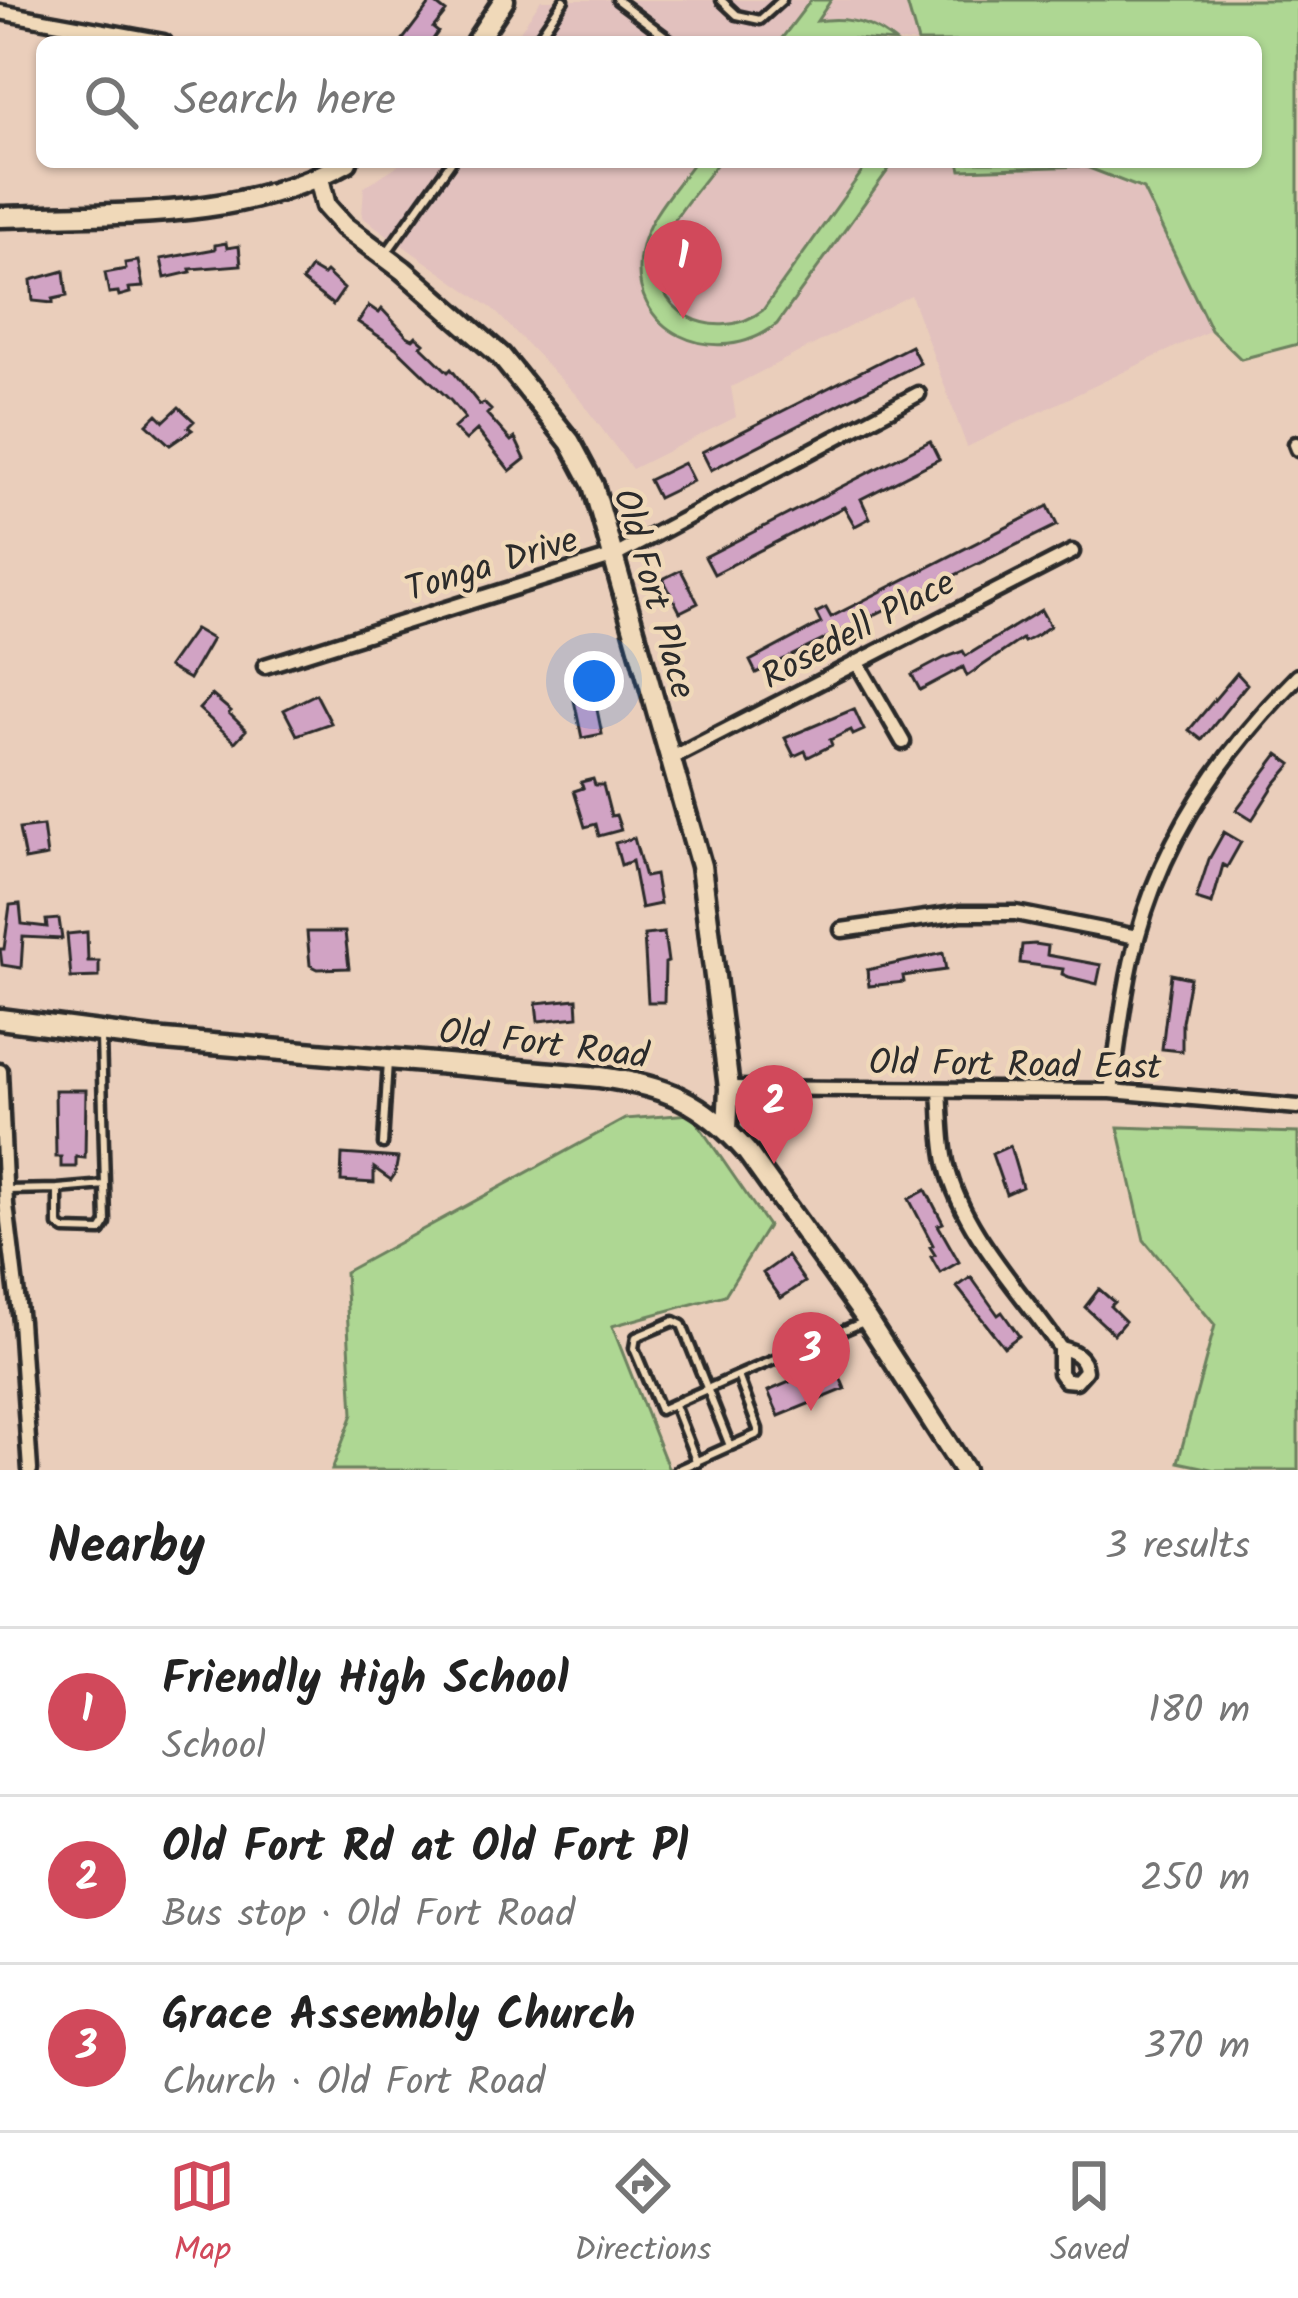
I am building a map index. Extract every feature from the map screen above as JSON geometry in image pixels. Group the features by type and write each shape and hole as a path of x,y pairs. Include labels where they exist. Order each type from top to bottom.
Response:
{"main road":[{"path":"480,36 504,0"},
{"path":"0,217 208,207 264,196 315,170"},
{"name":"Old Fort Place","path":"315,170 326,206 344,226 465,322 538,398 593,485 701,866 729,1088 727,1129"},
{"name":"Old Fort Road","path":"1,1024 643,1084 693,1102 727,1129 868,1321 964,1470"}],"street":[{"path":"0,12 131,36"},
{"name":"Tonga Drive","path":"265,666 614,556 918,394"},
{"name":"Rosedell Place","path":"670,759 1072,552"},
{"path":"857,662 902,742"},
{"path":"1111,1091 1137,937 1180,825 1232,751 1298,676"},
{"path":"842,930 961,913 1016,914 1137,937"},
{"path":"0,1071 5,1190 20,1321 29,1470"},
{"name":"Old Fort Road East","path":"729,1088 1111,1091 1298,1108"},
{"path":"940,1091 946,1165 959,1200 1060,1348"}],"lane":[{"path":"539,36 564,0"},
{"path":"617,0 665,36"},
{"path":"721,0 737,15 760,20 782,0"},
{"path":"384,256 447,168"},
{"path":"58,1189 58,1225 65,1230 100,1231 106,1223 101,1034"},
{"path":"383,1144 388,1058"},
{"path":"5,1190 105,1185"},
{"path":"730,1447 709,1388 682,1325 674,1322 636,1337 634,1348 660,1410 709,1388 868,1321"},
{"path":"677,1470 758,1435 738,1376"},
{"path":"674,1404 697,1463"}],"shaded area":[{"path":"541,0 906,0 915,36 517,36"},
{"path":"394,168 1090,168 1144,189 1211,330 967,447 911,295 731,387 736,417 632,469 577,396 493,309 362,217 364,187"}],"green space":[{"path":"811,0 831,0 817,21 859,22 886,36 784,36"},
{"path":"906,0 1298,0 1298,344 1241,359 1211,330 1143,189 1089,168 1262,168 1262,36 916,36"},
{"path":"689,168 713,168 671,226 661,249 659,271 663,290 688,317 725,325 763,310 865,168 890,168 777,324 753,338 728,344 680,336 647,303 640,279 641,250 663,203"},
{"path":"691,1114 768,1226 725,1295 612,1326 669,1470 332,1470 353,1414 345,1272 625,1119"},
{"path":"1118,1127 1298,1133 1298,1470 1215,1470 1178,1462 1215,1325 1144,1240"}],"building":[{"path":"432,1 446,12 433,28 438,32 435,36 406,36"},
{"path":"226,243 227,248 239,246 241,265 190,269 165,278 161,259"},
{"path":"138,261 143,287 129,288 130,293 119,296 109,293 105,273"},
{"path":"311,268 323,275 326,272 344,289 333,305 302,281"},
{"path":"64,271 67,296 53,303 33,301 31,280"},
{"path":"369,306 379,313 382,309 407,336 424,343 421,346 448,372 451,369 480,405 491,410 487,414 511,441 515,438 525,459 510,471 477,430 466,440 454,428 465,418 451,401 396,348 358,322"},
{"path":"911,346 920,363 711,470 702,452"},
{"path":"179,407 194,421 188,427 192,430 170,445 147,424 157,414 164,421"},
{"path":"930,441 939,459 861,499 870,518 855,526 844,507 714,574 705,557"},
{"path":"684,463 693,481 658,498 649,480"},
{"path":"1048,506 1057,525 756,673 750,661 821,623 816,613 826,608 831,617"},
{"path":"681,570 698,603 680,612 663,579"},
{"path":"1041,610 1050,626 1037,635 1022,639 967,676 963,667 920,690 912,675 963,651 966,656"},
{"path":"195,629 212,639 189,679 168,667"},
{"path":"1237,673 1247,684 1202,740 1189,730"},
{"path":"316,694 331,723 297,735 284,710"},
{"path":"212,695 246,730 235,742 199,709"},
{"path":"594,695 602,734 582,738 574,700"},
{"path":"854,709 864,730 853,735 851,730 830,740 832,745 808,757 805,751 794,756 785,738"},
{"path":"1278,754 1292,764 1252,820 1236,810"},
{"path":"593,779 595,785 603,785 611,816 616,815 621,830 599,836 596,824 585,827 574,791 583,788 581,782"},
{"path":"43,826 47,856 25,860 19,829"},
{"path":"1224,832 1241,842 1227,867 1223,865 1212,904 1196,899"},
{"path":"634,838 645,877 655,875 660,904 641,908 632,861 621,865 615,843"},
{"path":"20,904 22,924 47,927 46,920 59,919 62,939 23,937 21,968 2,965 0,949 4,949 10,905"},
{"path":"87,932 88,961 99,961 99,977 71,978 67,934"},
{"path":"307,932 345,932 349,968 310,965"},
{"path":"664,933 668,962 664,1002 648,1002 644,935"},
{"path":"1022,945 1048,946 1047,955 1101,965 1097,984 1062,974 1063,969 1020,963"},
{"path":"943,953 946,970 869,986 867,970"},
{"path":"1171,974 1190,978 1182,1051 1162,1049"},
{"path":"577,999 578,1017 538,1021 536,1003"},
{"path":"55,1090 86,1090 85,1158 76,1157 76,1167 61,1167 61,1157 56,1157"},
{"path":"1010,1146 1022,1187 1006,1194 992,1154"},
{"path":"342,1154 398,1158 395,1174 391,1180 374,1168 374,1183 341,1181"},
{"path":"926,1190 943,1223 938,1225 959,1262 940,1273 931,1257 935,1255 933,1245 909,1199"},
{"path":"787,1256 805,1282 781,1298 763,1273"},
{"path":"971,1277 1019,1336 1004,1347 957,1287"},
{"path":"1099,1289 1125,1321 1114,1334 1085,1307"},
{"path":"834,1363 845,1389 779,1416 768,1391"}],"place":[{"name":"Friendly High School","path":"683,319"},
{"name":"Old Fort Rd at Old Fort Pl","path":"774,1164"},
{"name":"Grace Assembly Church","path":"811,1411"}]}
